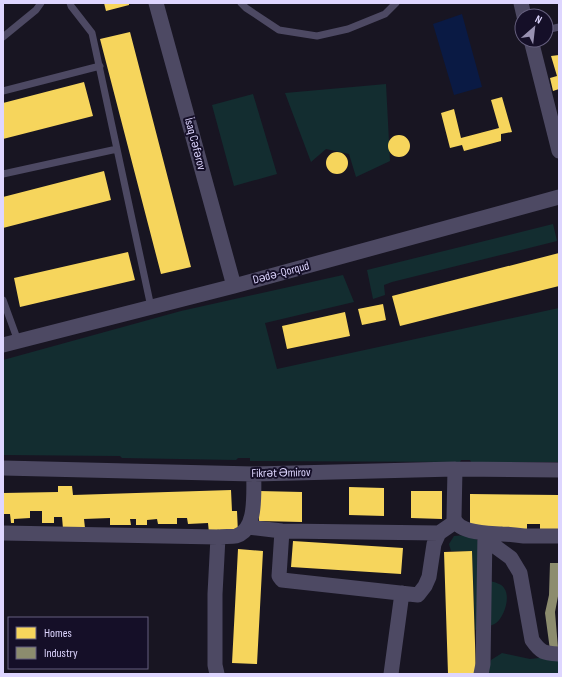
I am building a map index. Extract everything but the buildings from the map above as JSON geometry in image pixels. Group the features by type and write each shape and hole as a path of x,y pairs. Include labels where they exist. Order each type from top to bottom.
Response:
{"street":[{"name":"İsaq Cəfərov","path":"156,3 234,286"},
{"path":"533,48 559,151"},
{"name":"Dədə-Qorqud","path":"3,345 234,286 559,197"},
{"name":"Fikrət Əmirov","path":"3,468 254,474 455,469 559,470"},
{"path":"455,469 455,522 466,529 485,536 511,558 520,573 532,640 537,648 544,652 559,654"},
{"path":"3,533 218,537 236,536 244,532 248,527 253,511 254,474"},
{"path":"282,532 279,576 282,580 418,595 425,586 429,576 434,544 439,533 455,522"},
{"path":"248,527 282,532 439,533"},
{"path":"485,536 502,534 523,536 559,536"},
{"path":"481,674 483,664 485,536"},
{"path":"217,674 215,665 215,594 218,537"},
{"path":"391,674 402,593"}],"lane":[{"path":"3,37 41,3"},
{"path":"70,3 92,33 151,307"},
{"path":"241,3 279,30 317,36 348,29 385,14 396,3"},
{"path":"3,91 100,66"},
{"path":"3,174 117,149"},
{"path":"3,300 18,341"}],"green space":[{"path":"386,84 390,161 356,177 349,154 326,149 311,162 285,93"},
{"path":"253,94 277,174 234,186 212,105"},
{"path":"553,224 557,241 392,282 384,285 385,295 373,299 367,270"},
{"path":"343,275 354,302 265,323 277,369 559,308 559,462 471,462 470,460 461,460 460,462 250,461 250,458 238,458 236,460 122,458 120,456 3,455 3,360 181,311"},
{"path":"466,535 482,542 490,581 498,583 503,587 507,596 506,607 499,620 496,623 475,630 472,551 451,551 449,544 454,536"},
{"path":"502,653 530,659 559,657 559,674 487,674 491,660"}],"water":[{"path":"462,14 482,87 454,95 433,24"}]}
